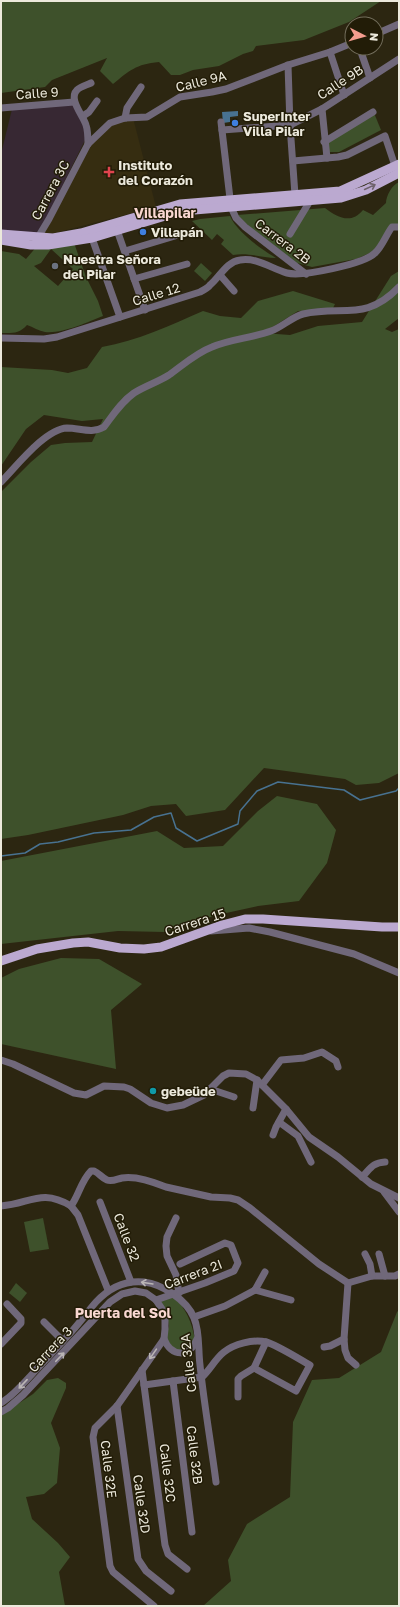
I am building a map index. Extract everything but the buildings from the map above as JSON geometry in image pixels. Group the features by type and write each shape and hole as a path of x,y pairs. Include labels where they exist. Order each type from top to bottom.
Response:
{"main road":[{"path":"1,240 30,245 48,245 92,238 182,210 295,194 340,191 398,168"},
{"path":"1,234 53,238 81,233 180,204 230,204 310,201 341,198 366,190 398,168"},
{"name":"Carrera 15","path":"1,961 37,949 73,943 88,942 120,948 161,947 245,919 399,927"}],"street":[{"path":"384,30 398,23"},
{"name":"Calle 9A","path":"88,144 110,123 125,118 147,117 180,97 226,89 288,65 344,46"},
{"path":"330,52 344,95"},
{"path":"362,56 370,78"},
{"name":"Calle 9B","path":"222,126 290,125 322,109 399,59"},
{"path":"288,65 290,125 295,194"},
{"name":"Calle 9","path":"88,144 87,126 83,116 74,102 76,91 91,83"},
{"path":"125,118 127,108 141,87"},
{"path":"83,116 89,112 97,101"},
{"name":"Calle 9","path":"1,108 74,102"},
{"path":"322,109 324,142 327,158"},
{"path":"324,142 373,112"},
{"name":"Carrera 2B","path":"222,126 230,204 236,218 244,227 306,274 365,260 376,253 392,227 399,227"},
{"path":"293,161 347,155 385,136 398,168"},
{"name":"Carrera 3C","path":"30,245 38,238 88,144"},
{"path":"290,234 310,201"},
{"path":"117,230 145,310"},
{"path":"125,251 176,236"},
{"path":"92,238 120,317"},
{"name":"Calle 12","path":"1,338 44,339 57,337 145,310 200,292 210,286 230,264 240,260 261,262 288,273 306,274"},
{"path":"134,278 187,264"},
{"path":"220,275 234,291"},
{"path":"1,482 44,438 66,428 93,431 104,427 126,400 134,393 167,376 199,353 213,346 270,331 301,315 321,311 350,312 369,308 380,303 393,294 399,287"},
{"path":"203,932 249,928 354,954 399,973"},
{"path":"254,1108 259,1082 281,1060 304,1058 322,1052 336,1061 338,1067"},
{"path":"1,1060 27,1070 74,1093 86,1095 104,1086 124,1087 163,1108 183,1105 204,1095 223,1076 229,1073 241,1073 259,1082 286,1109 309,1137 384,1192 399,1198"},
{"path":"210,1089 234,1097"},
{"path":"273,1135 286,1109"},
{"path":"279,1122 298,1136 311,1162"},
{"path":"362,1177 376,1163 385,1162"},
{"path":"71,1206 77,1197 84,1180 91,1171 97,1172 107,1180 114,1181 122,1178 138,1179 156,1183 166,1188 230,1198 238,1200 250,1208 319,1264 348,1283 372,1276 399,1274"},
{"path":"384,1192 399,1212"},
{"path":"1,1206 32,1199 49,1198 59,1199 71,1206 78,1215 108,1290"},
{"name":"Calle 32","path":"100,1202 131,1282"},
{"path":"176,1218 167,1237 166,1246 167,1256 176,1275 176,1293"},
{"name":"Carrera 2I","path":"156,1300 234,1271 237,1268 238,1263 231,1245 225,1243 180,1264"},
{"path":"366,1254 370,1264 372,1276"},
{"path":"379,1254 385,1276"},
{"path":"194,1317 225,1306 255,1290 265,1272"},
{"name":"Calle 32A","path":"131,1282 137,1281 154,1284 176,1293 194,1317 198,1337 200,1366 216,1482"},
{"name":"Carrera 3","path":"1,1403 16,1392 108,1290 121,1284 131,1282"},
{"path":"348,1283 344,1339 345,1350 348,1358 356,1365"},
{"path":"255,1290 291,1300"},
{"name":"Carrera 3","path":"1,1412 23,1395 110,1302 122,1294 134,1291 146,1293 156,1300"},
{"name":"Calle 32A","path":"156,1300 162,1308 165,1320 164,1339"},
{"path":"1,1344 21,1323 21,1319 7,1304"},
{"path":"44,1322 63,1341"},
{"path":"164,1339 172,1350 185,1353 192,1349 198,1337"},
{"name":"Calle 32E","path":"154,1606 113,1572 110,1566 93,1437 95,1428 117,1406 164,1339"},
{"path":"324,1347 330,1346 344,1339"},
{"path":"238,1397 238,1380 241,1376 254,1368 266,1342"},
{"path":"144,1385 202,1377 217,1358 239,1344 266,1342 310,1365 296,1391 254,1368"},
{"path":"200,1366 211,1366"},
{"name":"Calle 32C","path":"142,1370 165,1545 168,1554 187,1569"},
{"name":"Calle 32B","path":"173,1381 192,1532"},
{"name":"Calle 32D","path":"117,1406 138,1559 146,1571 171,1591"}],"shaded area":[{"path":"73,100 87,136 37,237 1,234 1,154 13,105"},
{"name":"Instituto del Corazón","path":"132,114 156,207 43,236 90,137"}],"green space":[{"path":"1,1 381,1 358,16 344,16 344,24 304,40 256,46 253,51 243,54 219,66 193,70 180,75 171,75 159,62 144,64 133,69 113,84 100,71 107,58 52,80 45,87 1,93"},
{"path":"374,113 381,130 339,152 329,152 326,142"},
{"path":"399,182 399,225 395,225 372,252 356,259 312,267 297,263 252,229 237,215 325,208 339,217 344,218 354,217 363,210 373,215 386,203 390,191"},
{"path":"230,216 233,222 244,234 276,258 244,254 233,255 221,244 224,240 217,234 212,240 192,221"},
{"path":"72,237 86,277 98,301 103,316 75,327 59,331 45,332 27,325 24,328 12,333 1,333 1,251 19,254 26,259 38,245","holes":["51,249 73,269 58,286 34,266 41,263"]},
{"path":"201,263 212,273 205,281 194,271"},
{"path":"399,271 399,318 385,329 392,332 399,329 399,773 379,783 356,785 345,779 264,768 225,810 186,816 176,804 151,806 123,815 28,835 1,839 1,492 31,462 51,445 92,442 103,419 82,421 44,415 26,429 1,466 1,367 52,370 68,373 87,368 102,347 141,337 203,311 220,316 241,318 258,301 293,291 335,304 332,310 298,311 263,333 290,335 318,326 362,322 391,276"},
{"path":"277,796 317,804 336,830 327,863 299,901 258,906 217,915 165,932 118,931 1,944 1,861 157,831 184,848 223,846 258,811"},
{"path":"61,958 99,959 142,984 111,1010 116,1069 1,1044 1,978 19,969"},
{"path":"43,1218 49,1249 30,1252 24,1222"},
{"path":"16,1283 27,1293 20,1302 9,1293"},
{"path":"173,1295 182,1305 192,1327 195,1340 188,1351 177,1351 167,1341 166,1335 169,1326 167,1315 160,1299"},
{"path":"399,1310 399,1606 203,1606 231,1581 228,1560 247,1524 290,1497 293,1422 312,1380 339,1378 381,1352"},
{"path":"58,1378 66,1383 66,1388 51,1423 60,1448 57,1483 44,1494 26,1497 32,1519 58,1543 70,1557 59,1572 65,1606 1,1606 1,1415 33,1394 47,1380"}],"water":[{"path":"238,111 238,116 230,117 230,122 223,123 222,112"}],"waterway":[{"path":"1,856 25,853 40,844 58,842 94,833 131,830 154,817 171,813 176,828 197,841 238,824 240,811 257,791 278,782 344,790 360,800 396,791 399,788"}],"place":[{"name":"SuperInter Villa Pilar","path":"235,123"},
{"name":"Instituto del Corazón","path":"109,172"},
{"name":"Villapán","path":"143,232"},
{"name":"Nuestra Señora del Pilar","path":"55,266"},
{"name":"gebeüde","path":"153,1091"}],"district":[{"name":"Villapilar","path":"165,212"},
{"name":"Puerta del Sol","path":"123,1312"}]}
